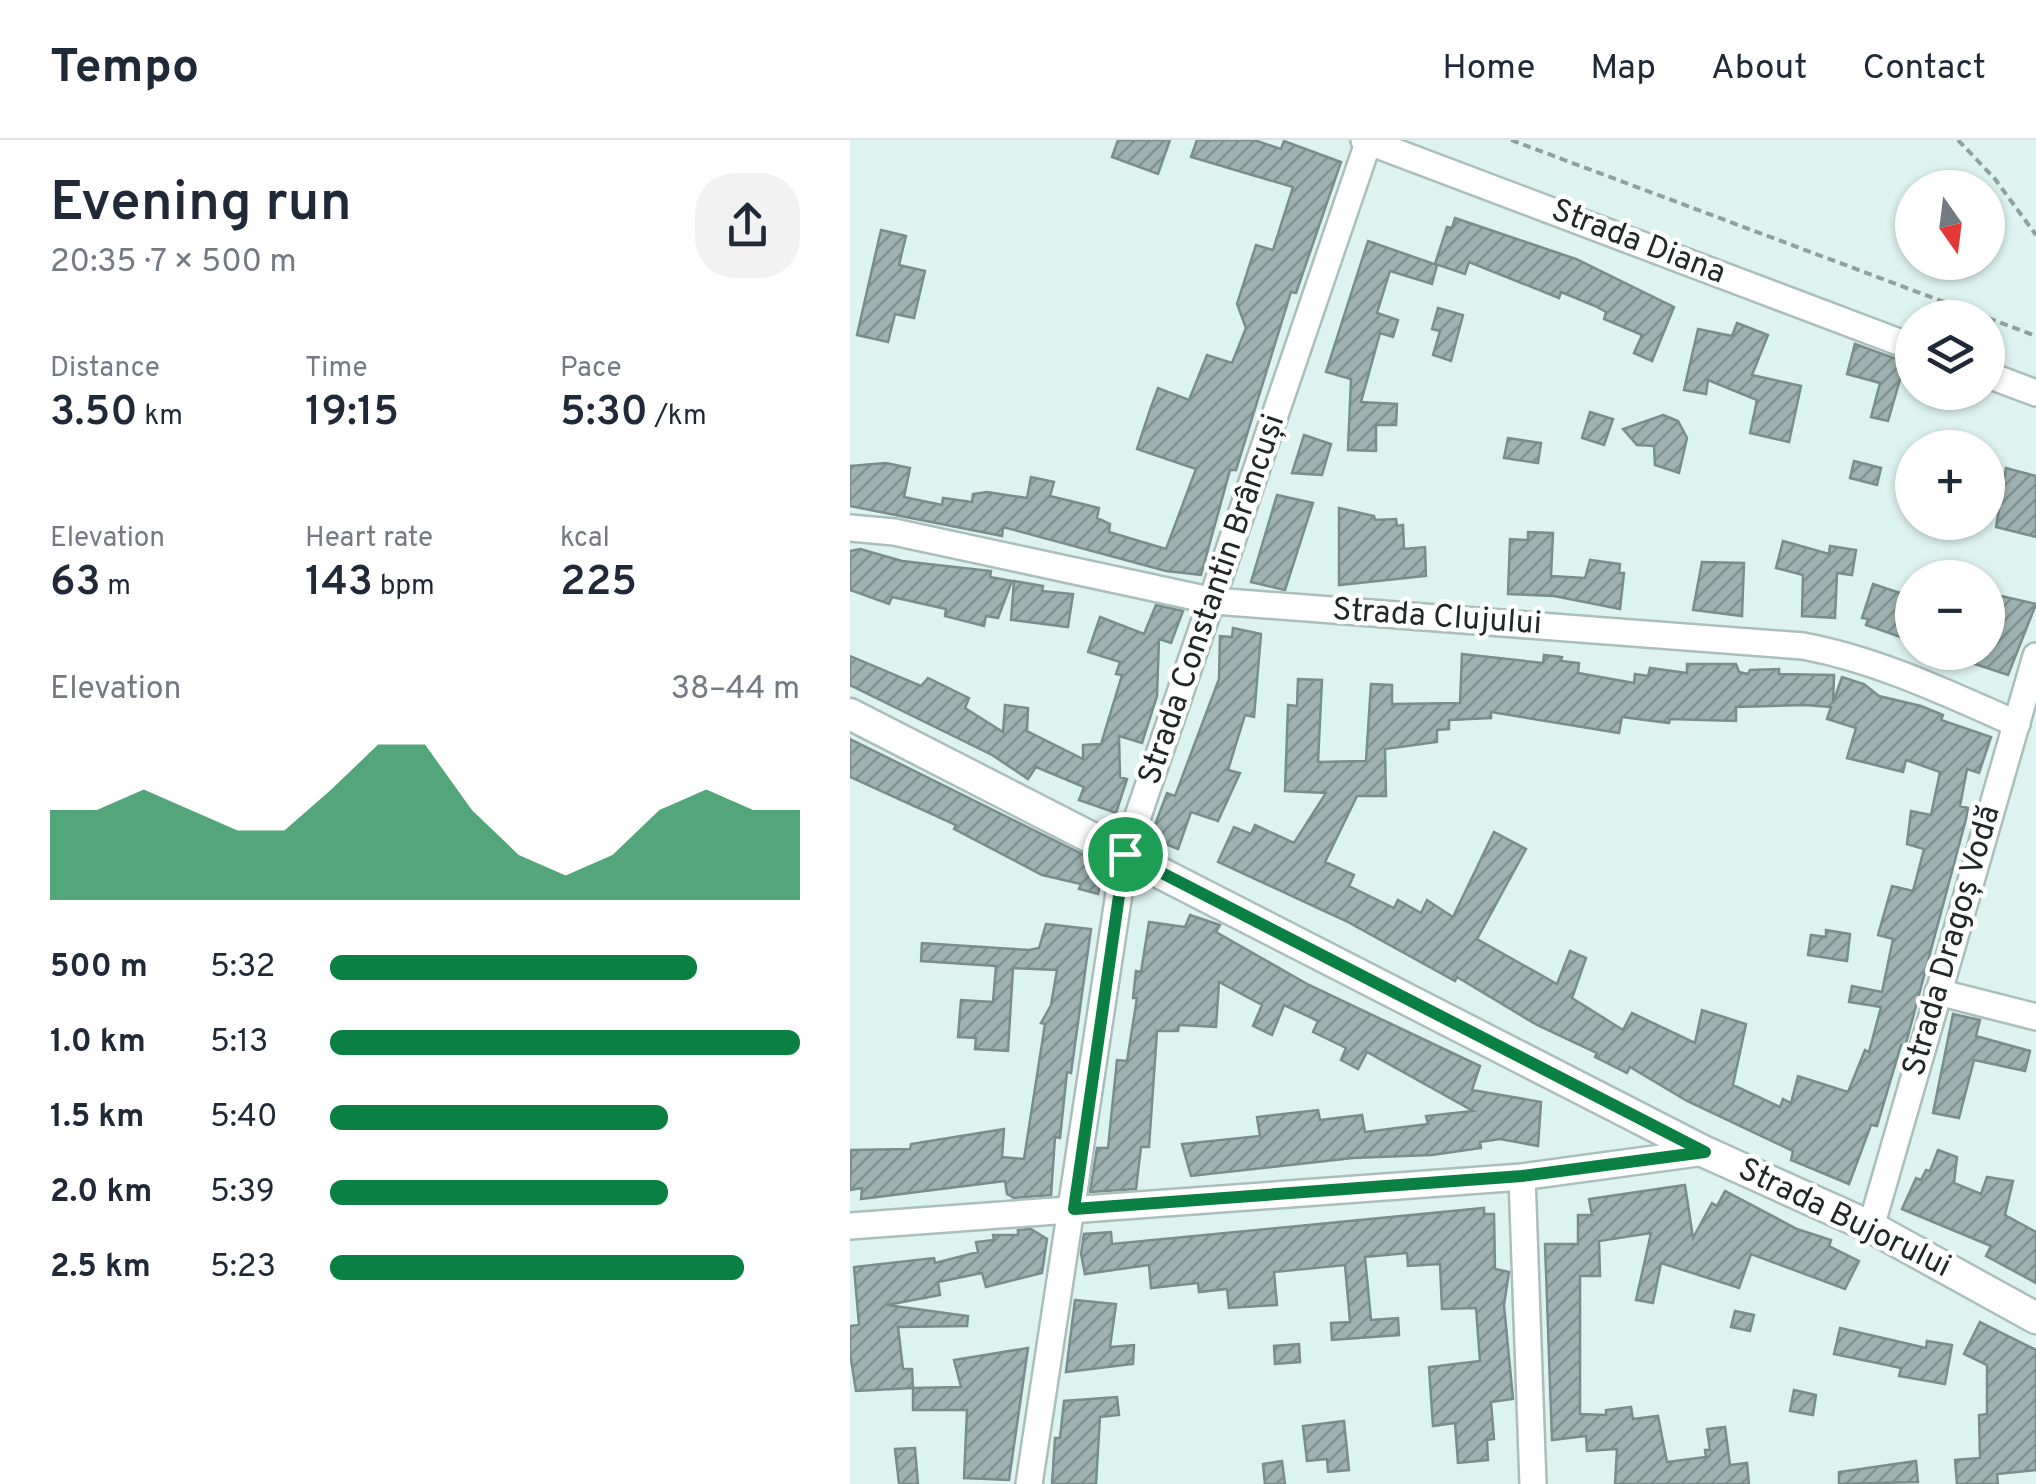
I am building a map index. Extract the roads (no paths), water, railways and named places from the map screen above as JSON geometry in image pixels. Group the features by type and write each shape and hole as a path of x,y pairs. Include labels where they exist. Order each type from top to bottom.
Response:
{"street":[{"name":"Strada Diana","path":"1367,141 1895,340"},
{"name":"Strada Constantin Brâncuși","path":"1029,1484 1074,1209 1125,854 1367,141"},
{"path":"2005,381 2036,393"},
{"name":"Strada Clujului","path":"850,528 894,532 1214,601 1803,646 1844,653 1908,676 2017,724"},
{"name":"Strada Dragoș Vodă","path":"1871,1227 2036,656"},
{"name":"Strada Bujorului","path":"850,714 1705,1152 1871,1227 2036,1318"},
{"path":"1938,992 2036,1017"},
{"path":"850,1226 1522,1176 1705,1152"},
{"path":"1522,1176 1533,1484"}]}
